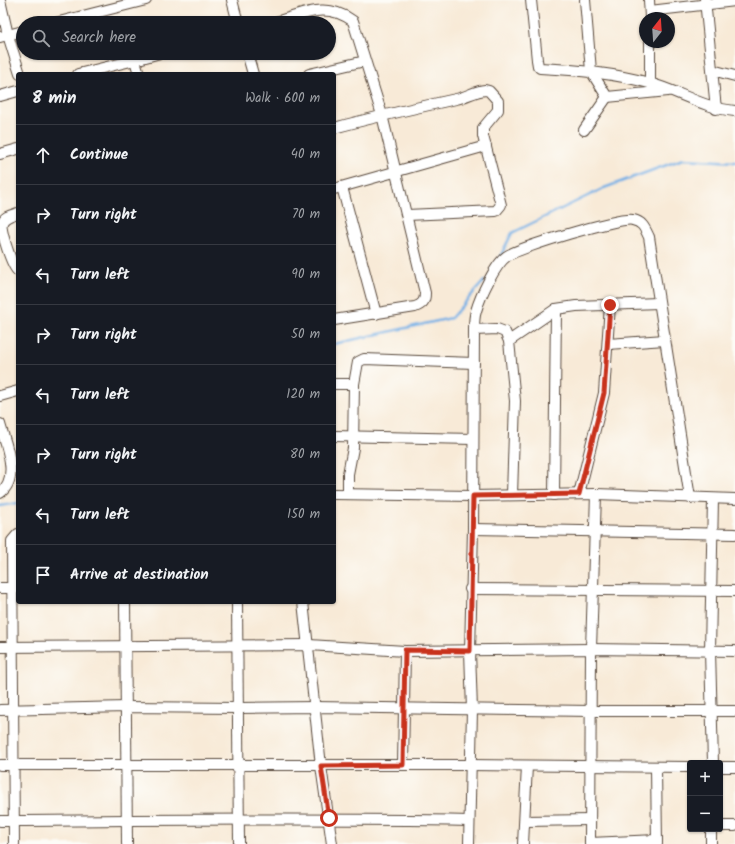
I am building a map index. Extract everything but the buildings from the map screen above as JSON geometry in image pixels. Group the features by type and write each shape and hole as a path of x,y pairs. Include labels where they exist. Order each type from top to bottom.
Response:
{"street":[{"path":"0,0 4,36 19,72"},
{"path":"83,16 146,0"},
{"path":"232,0 236,16"},
{"path":"531,0 538,66 540,68 591,71 650,83 716,109 735,112"},
{"path":"585,0 591,71 607,97"},
{"path":"649,0 650,12"},
{"path":"660,12 705,3 735,1"},
{"path":"705,3 716,109"},
{"path":"295,16 316,10 330,9 342,12 354,20 382,115 407,216 425,299 422,304 415,307 336,320"},
{"path":"4,36 16,33"},
{"path":"650,48 650,83"},
{"path":"86,72 136,60 139,72"},
{"path":"249,60 252,72"},
{"path":"318,72 365,61"},
{"path":"712,70 735,76"},
{"path":"336,127 382,115 461,98 478,91 489,91 498,101 498,110 483,128 483,136 501,205 500,208 496,210 407,216"},
{"path":"584,130 607,97 671,91"},
{"path":"0,96 16,92"},
{"path":"376,314 338,188 486,146"},
{"path":"0,154 16,150"},
{"path":"16,214 7,216 2,222 2,229 12,264 16,269"},
{"path":"469,844 472,710 470,589 473,529 475,313 481,296 506,256 593,227 626,220 633,220 644,226 649,237 690,498"},
{"path":"509,340 556,309 576,306 659,303"},
{"path":"579,494 604,393 610,305"},
{"path":"554,495 556,309"},
{"path":"474,330 497,329 505,332 509,340 515,401 512,495"},
{"path":"608,344 665,340"},
{"path":"348,494 348,474 352,455 354,384 358,362 364,360 474,363"},
{"path":"336,384 354,384"},
{"path":"0,396 16,392"},
{"path":"0,424 10,462 11,476 4,490 0,493"},
{"path":"336,436 473,439"},
{"path":"336,494 473,496 596,494 735,500"},
{"path":"596,494 591,650 590,844 657,842 656,767"},
{"path":"712,500 712,591 710,651 713,760"},
{"path":"473,529 735,534"},
{"path":"14,844 12,710 15,588 12,541 16,536"},
{"path":"0,588 15,588"},
{"path":"470,589 735,591"},
{"path":"126,604 127,844"},
{"path":"237,604 239,844"},
{"path":"303,604 309,645 321,766 332,844"},
{"path":"0,647 309,645 405,650 470,651 735,651"},
{"path":"403,765 405,650"},
{"path":"0,710 126,707 315,707 404,710 735,711"},
{"path":"0,765 470,765 687,767"},
{"path":"523,844 527,766"},
{"path":"723,767 735,767"},
{"path":"0,821 127,822 329,818 469,822"},
{"path":"525,820 590,820"},
{"path":"723,826 735,826"},
{"path":"711,832 711,844"}],"waterway":[{"path":"500,257 512,233 604,188 683,159 735,162"},
{"path":"336,344 451,318 484,281"},
{"path":"0,506 16,503"}],"route":[{"path":"329,818 321,766 403,765 405,650 470,651 473,496 579,494 604,393 608,354 610,305"}]}
